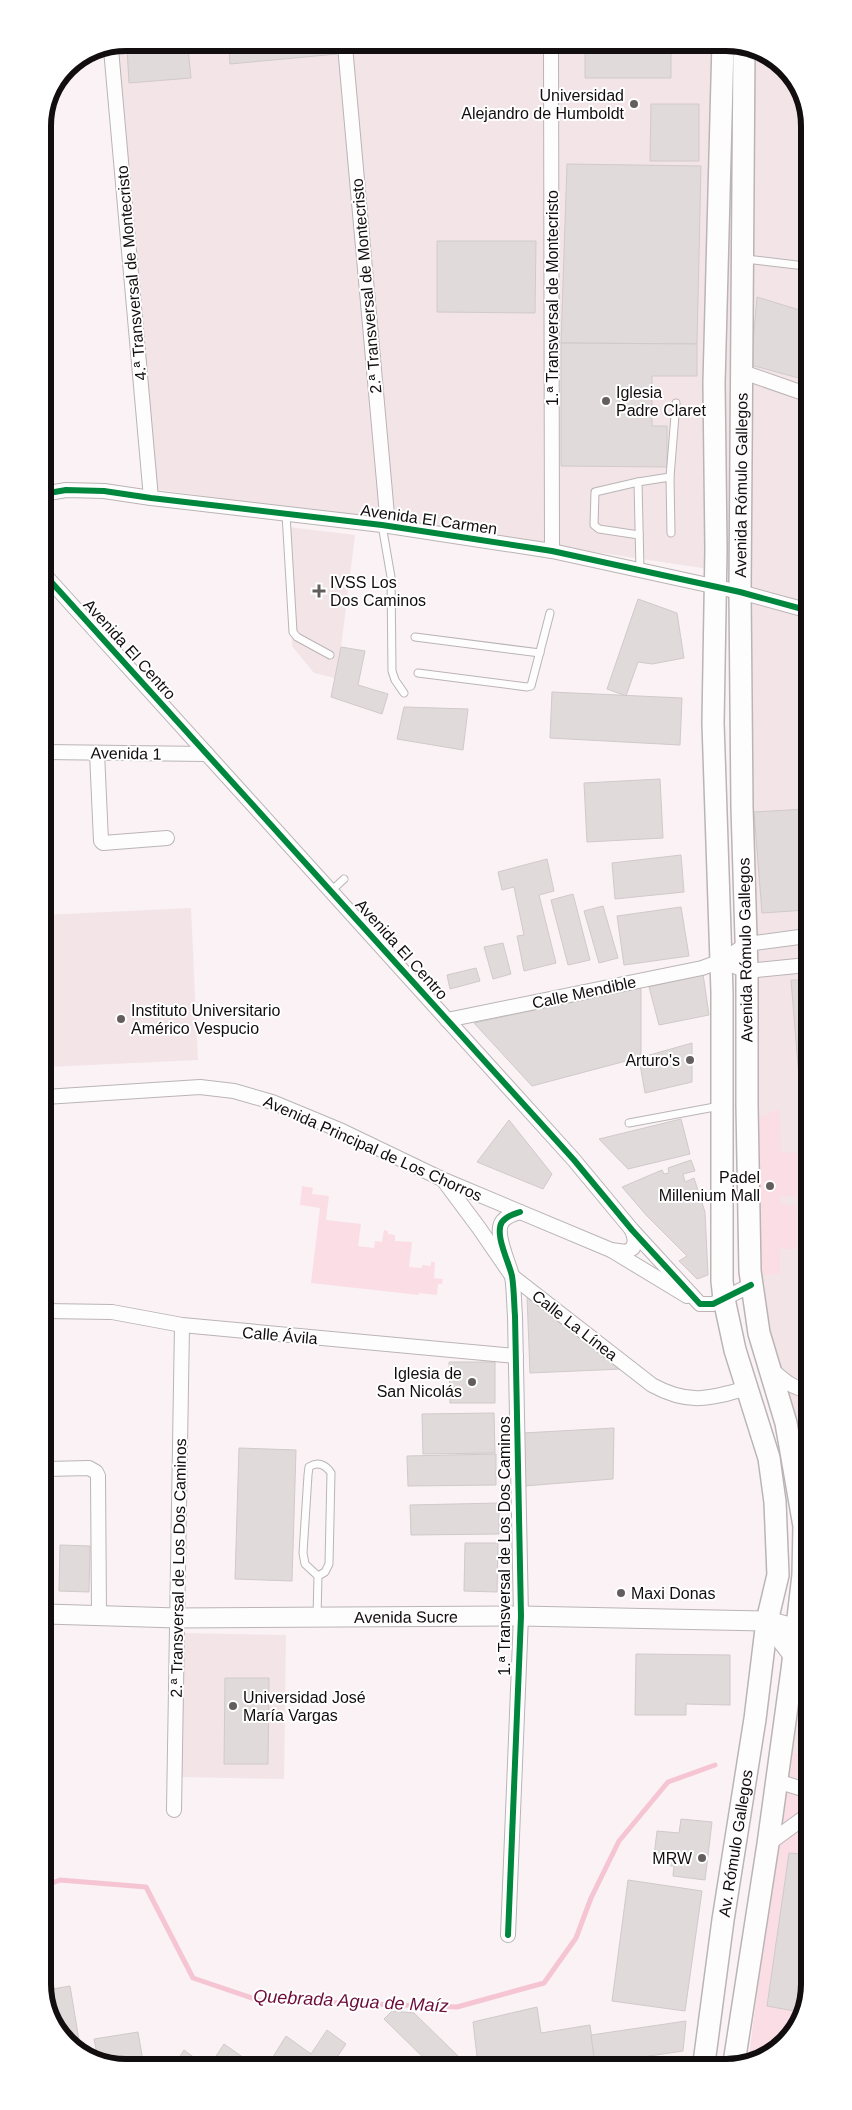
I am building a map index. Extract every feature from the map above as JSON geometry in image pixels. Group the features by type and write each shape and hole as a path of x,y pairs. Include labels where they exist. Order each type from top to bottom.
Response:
{"main road":[{"name":"Avenida Rómulo Gallegos","path":"723,51 714,383 715,587 713,723 721,961 724,1299 735,1350 769,1458 776,1502 778,1575 767,1621"},
{"name":"Avenida Rómulo Gallegos","path":"744,54 740,371 740,592 751,1285 759,1333 768,1366 794,1440 801,1500"},
{"name":"Avenida Sucre","path":"51,1614 99,1614 177,1618 521,1616 767,1621 801,1630"},
{"path":"767,1621 801,1657"},
{"name":"Av. Rómulo Gallegos","path":"705,2059 723,1920 755,1719 767,1621"},
{"name":"Avenida Rómulo Gallegos","path":"768,1844 777,1780 801,1657"},
{"name":"Av. Rómulo Gallegos","path":"735,2058 768,1844"}],"street":[{"name":"2.ª Transversal de Montecristo","path":"345,51 385,526"},
{"name":"1.ª Transversal de Montecristo","path":"551,51 552,551"},
{"name":"4.ª Transversal de Montecristo","path":"111,53 151,498"},
{"path":"740,371 801,392"},
{"name":"Avenida El Carmen","path":"51,493 66,490 104,490 151,498 385,526 552,551 740,592 801,609"},
{"name":"Avenida El Centro","path":"51,582 574,1160 632,1230 700,1304"},
{"name":"Avenida 1","path":"51,752 207,754"},
{"path":"97,753 101,841 103,843 167,838"},
{"path":"747,944 801,937"},
{"name":"Calle Mendible","path":"447,1020 702,968 721,961 747,944"},
{"path":"721,961 747,971 801,966"},
{"name":"Avenida Principal de Los Chorros","path":"51,1098 200,1087 234,1091 272,1102 342,1131 444,1180 611,1250 700,1304"},
{"name":"Calle La Línea","path":"444,1180 512,1276 652,1385 669,1394 699,1398 747,1388"},
{"path":"512,1276 501,1240 500,1230 502,1222 520,1212"},
{"path":"611,1250 626,1252 633,1248 635,1240 632,1230"},
{"path":"646,1271 653,1266 655,1254"},
{"name":"1.ª Transversal de Los Dos Caminos","path":"508,1935 521,1616 516,1356 512,1276"},
{"path":"700,1304 713,1304 751,1285"},
{"name":"Calle Ávila","path":"51,1311 112,1312 182,1326 516,1356"},
{"name":"2.ª Transversal de Los Dos Caminos","path":"174,1810 182,1326"},
{"path":"768,1366 782,1379 801,1390"},
{"path":"51,1468 89,1468 96,1472 98,1476 99,1614"},
{"path":"777,1780 801,1788"},
{"path":"768,1844 801,1820"}],"lane":[{"path":"741,258 801,266"},
{"path":"671,533 670,477 676,403"},
{"path":"639,535 600,529 594,524 595,492 670,477"},
{"path":"638,482 640,570"},
{"path":"286,514 293,632 297,637 330,655"},
{"path":"385,526 391,576 392,671 395,680 404,693"},
{"path":"418,673 527,687 533,683 550,613"},
{"path":"416,637 540,653"},
{"path":"331,891 344,879"},
{"path":"629,1123 722,1106"},
{"path":"317,1617 318,1576 305,1564 303,1553 308,1475 309,1467 313,1464 327,1466 331,1473 329,1564 325,1572 318,1576"}],"shaded area":[{"path":"731,51 763,61 779,73 788,85 797,102 801,126 801,1473 762,1320 754,1017 757,916 742,574 428,527 153,489 115,52"},
{"name":"IVSS Los Dos Caminos","path":"288,527 355,535 341,647 335,678 314,673 292,646"},
{"name":"Instituto Universitario Américo Vespucio","path":"191,908 198,1060 51,1067 51,915"},
{"name":"Padel Millenium Mall","path":"780,1109 781,1152 798,1153 797,1196 780,1196 781,1204 797,1205 796,1249 780,1249 780,1274 761,1275 758,1118"},
{"path":"302,1186 313,1188 312,1194 329,1196 326,1220 361,1224 358,1246 374,1248 375,1241 382,1242 384,1230 388,1231 388,1234 395,1235 395,1241 412,1242 409,1267 422,1268 422,1265 431,1266 431,1262 435,1262 434,1278 443,1279 442,1284 438,1284 437,1295 419,1293 419,1295 311,1283 320,1208 300,1205"},
{"name":"Universidad José María Vargas","path":"183,1633 286,1635 284,1779 180,1777"},
{"path":"801,1690 801,1754 788,1751"},
{"path":"788,1751 801,1754 800,1994 793,2017 782,2033 771,2043 749,2055"}],"building":[{"path":"127,51 188,51 191,78 129,83"},
{"path":"229,51 337,51 337,54 230,64"},
{"path":"585,51 671,51 671,78 585,78"},
{"path":"651,104 699,104 699,161 650,161"},
{"path":"567,164 701,166 697,344 561,343"},
{"path":"437,241 536,241 535,313 437,312"},
{"path":"757,297 801,310 801,379 751,365"},
{"name":"Iglesia Padre Claret","path":"561,343 697,344 697,376 652,376 652,426 667,426 667,467 561,466"},
{"path":"638,599 677,613 684,658 652,664 638,662 626,696 607,689"},
{"path":"341,647 365,651 358,685 388,694 382,714 331,697"},
{"path":"552,692 682,698 680,745 550,738"},
{"path":"404,707 468,709 463,750 397,739"},
{"path":"660,779 663,838 587,842 584,783"},
{"path":"801,809 801,910 762,913 754,812"},
{"path":"681,855 684,892 615,899 612,863"},
{"path":"547,859 554,891 539,895 556,963 524,971 517,936 524,935 514,887 502,890 498,872"},
{"path":"573,894 590,960 568,965 551,900"},
{"path":"603,906 618,958 599,963 584,911"},
{"path":"681,907 689,956 624,965 617,916"},
{"path":"503,943 511,974 493,979 484,947"},
{"path":"476,968 480,981 450,989 447,975"},
{"path":"703,974 709,1015 659,1025 649,987"},
{"path":"791,980 801,980 801,1101"},
{"path":"641,987 641,1057 532,1086 474,1023"},
{"path":"692,1043 692,1082 645,1093 639,1058"},
{"path":"681,1119 690,1154 628,1169 599,1139"},
{"path":"509,1120 552,1174 543,1189 477,1162"},
{"path":"691,1160 695,1171 683,1174 685,1182 694,1178 705,1212 708,1275 697,1279 679,1261 687,1256 647,1216 622,1187 662,1170 664,1174 669,1173 668,1168"},
{"path":"527,1296 622,1369 530,1373"},
{"name":"Iglesia de San Nicolás","path":"449,1362 495,1362 495,1403 450,1403"},
{"path":"494,1413 495,1453 423,1454 422,1414"},
{"path":"614,1428 613,1479 524,1486 523,1433"},
{"path":"239,1448 296,1450 292,1581 235,1579"},
{"path":"496,1454 496,1485 408,1486 407,1456"},
{"path":"499,1503 499,1534 411,1535 410,1505"},
{"path":"465,1543 498,1543 497,1592 464,1591"},
{"path":"60,1545 90,1546 89,1592 59,1591"},
{"path":"636,1654 730,1655 730,1705 686,1704 686,1715 635,1715"},
{"path":"225,1678 269,1678 268,1764 224,1764"},
{"path":"681,1819 712,1822 705,1880 673,1876 674,1866 653,1864 657,1831 679,1833"},
{"path":"789,1853 801,1854 801,1984 798,2003 795,2011 767,2006"},
{"path":"628,1880 702,1891 685,2011 612,2001"},
{"path":"70,1986 79,2042 73,2037 61,2021 55,2008 52,1989"},
{"path":"537,2007 541,2033 590,2025 594,2059 477,2059 473,2022"},
{"path":"392,2011 414,2013 459,2057 459,2059 425,2059 384,2019"},
{"path":"686,2021 683,2051 629,2059 594,2059 591,2035"},
{"path":"327,2030 346,2044 336,2059 276,2059 273,2057 286,2036 311,2054"},
{"path":"138,2032 143,2059 121,2059 98,2053 94,2039"},
{"path":"224,2044 244,2058 243,2059 214,2059"},
{"path":"184,2050 196,2059 178,2059"}],"waterway":[{"name":"Quebrada Agua de Maíz","path":"51,1883 60,1880 146,1887 193,1978 258,2000 457,2007 544,1983 576,1938 591,1898 619,1841 668,1782 715,1765"}],"cycle path":[{"path":"51,493 66,490 104,491 382,525 552,551 740,592 801,609"},
{"path":"51,582 574,1160 632,1230 700,1304 713,1304 751,1285"},
{"path":"508,1935 521,1616 514,1296 512,1276 501,1241 500,1227 504,1220 520,1212"}],"place":[{"name":"Universidad Alejandro de Humboldt","path":"634,104"},
{"name":"Iglesia Padre Claret","path":"606,401"},
{"name":"IVSS Los Dos Caminos","path":"319,591"},
{"name":"Instituto Universitario Américo Vespucio","path":"121,1019"},
{"name":"Arturo's","path":"690,1060"},
{"name":"Padel Millenium Mall","path":"770,1186"},
{"name":"Iglesia de San Nicolás","path":"472,1382"},
{"name":"Maxi Donas","path":"621,1593"},
{"name":"Universidad José María Vargas","path":"233,1706"},
{"name":"MRW","path":"702,1858"}]}
